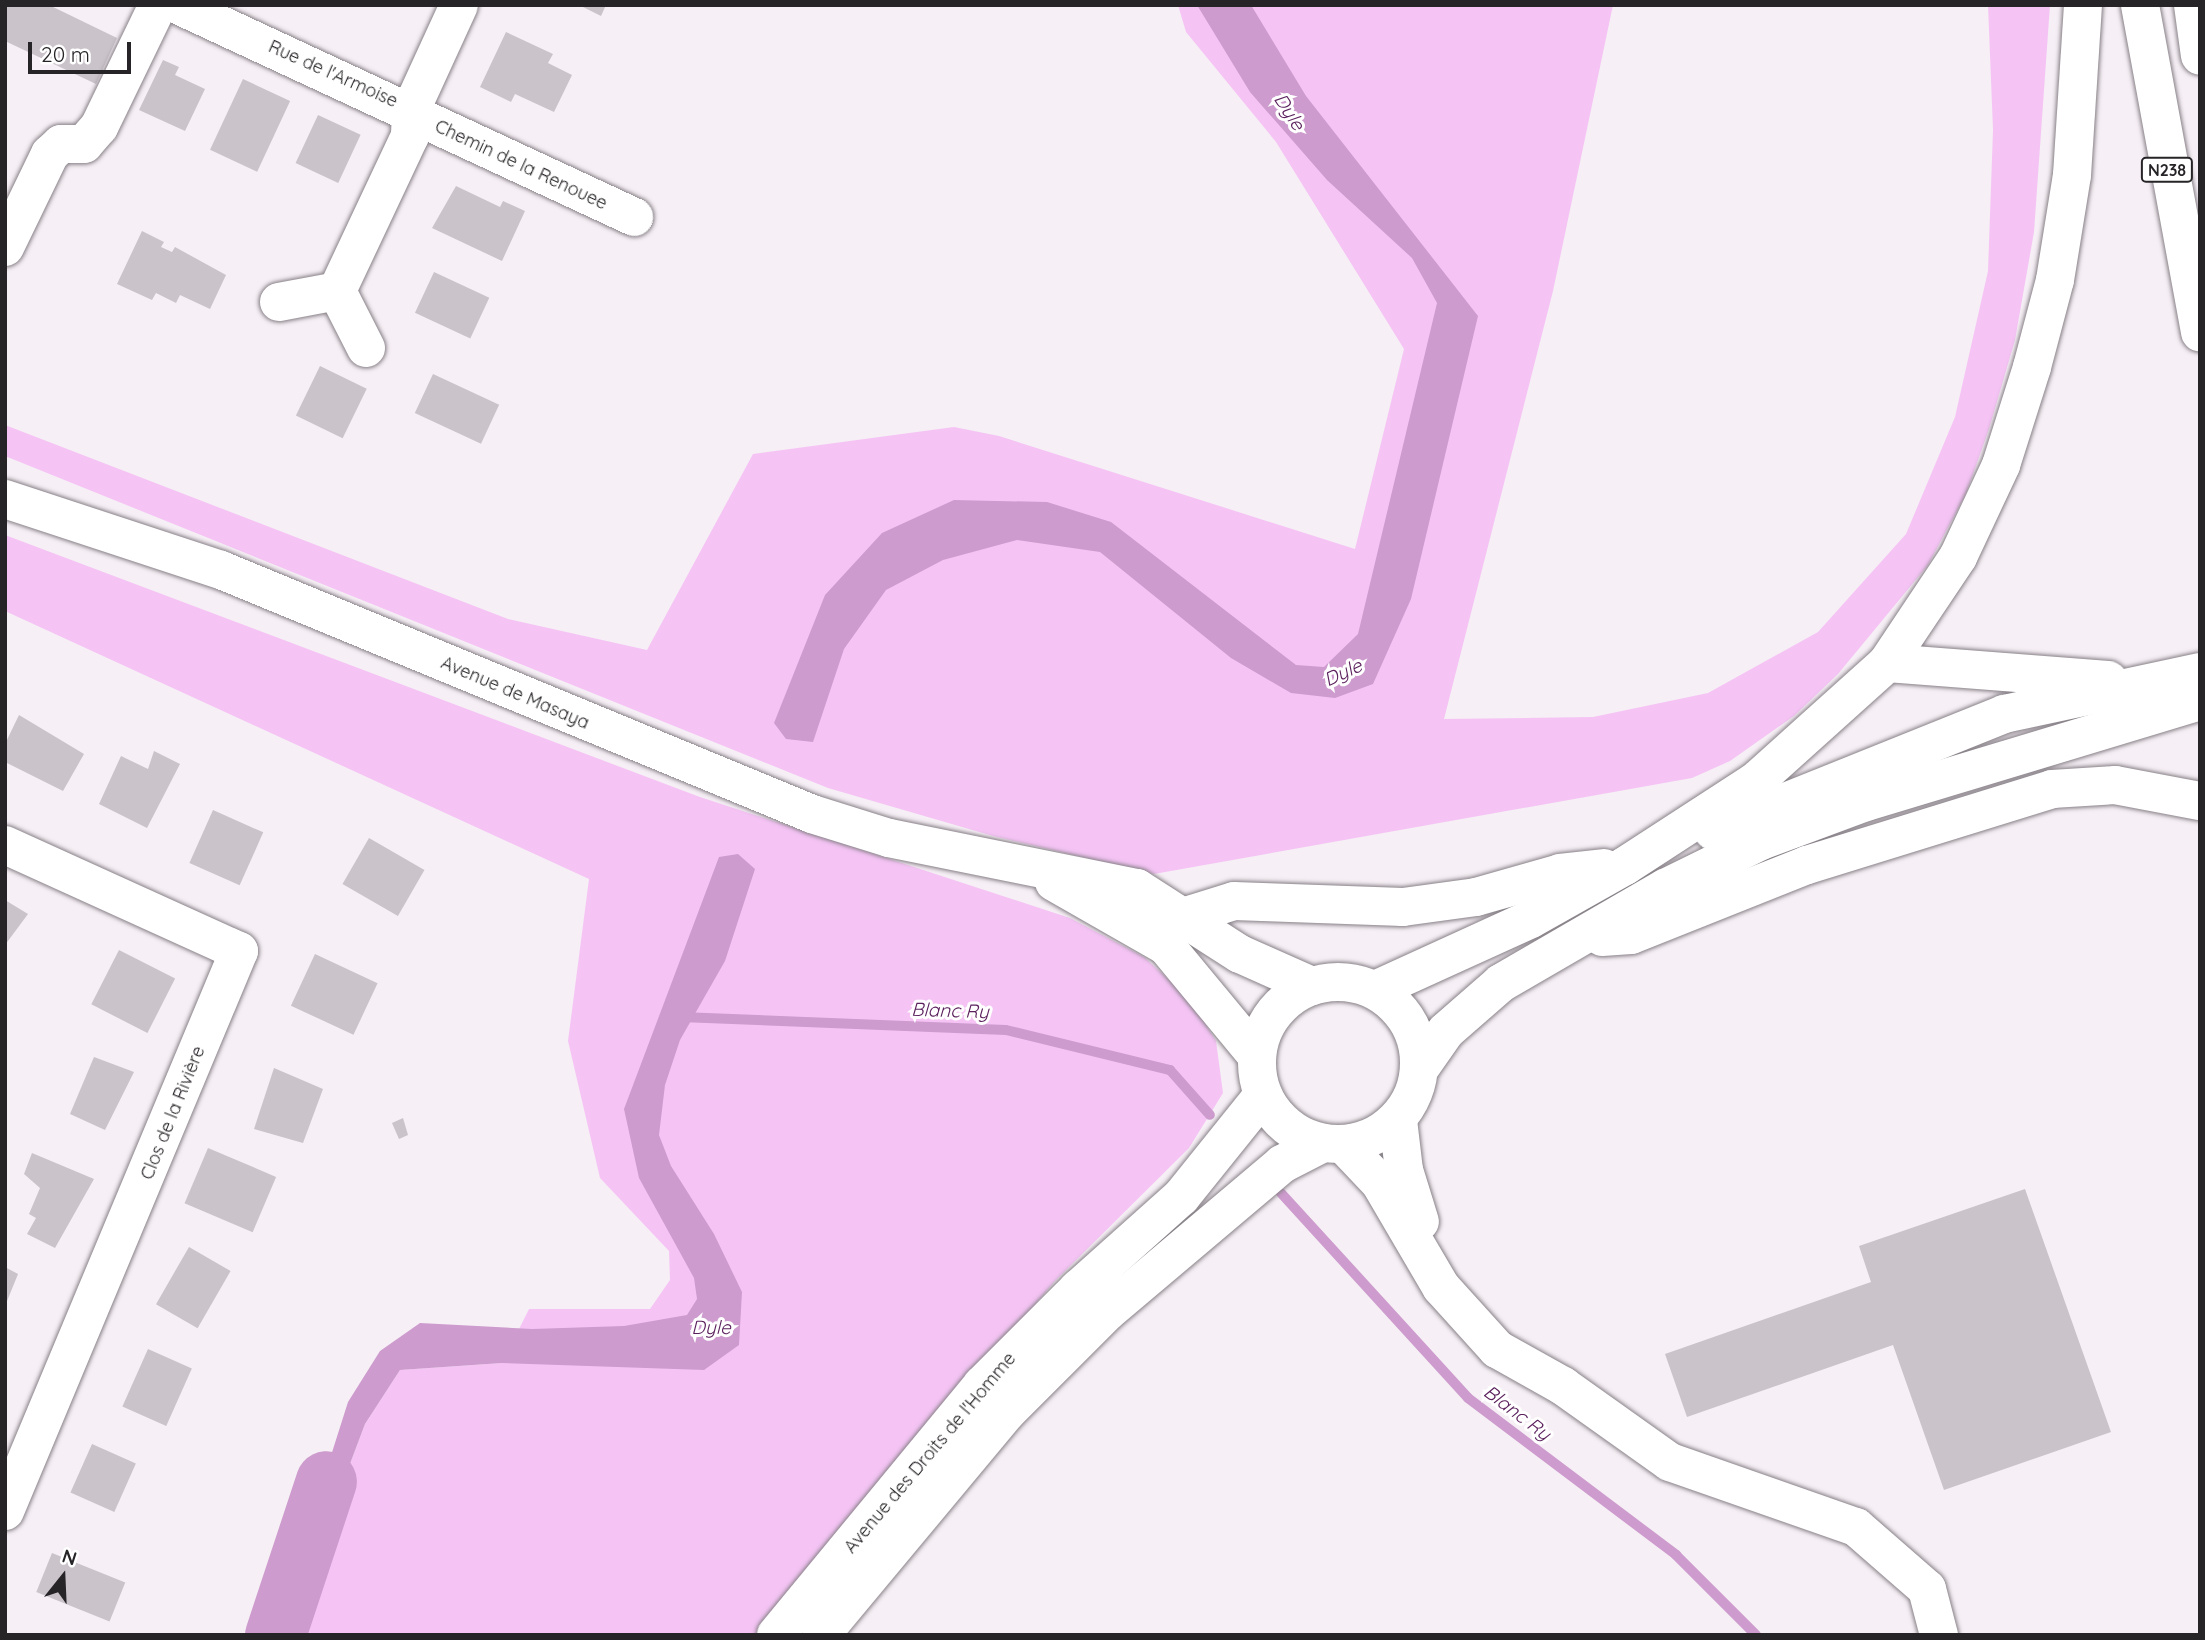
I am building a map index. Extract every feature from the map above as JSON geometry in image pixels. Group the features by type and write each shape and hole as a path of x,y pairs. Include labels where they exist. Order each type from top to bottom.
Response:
{"main road":[{"path":"5,247 50,155 61,144 84,144 99,127 159,5"},
{"name":"Rue de l'Armoise","path":"178,5 411,110"},
{"path":"337,291 410,136 411,110 459,5"},
{"path":"1375,990 1531,919 1625,866 1756,781 1887,663 1958,557 2001,465 2032,367 2055,280 2072,175 2083,5"},
{"name":"N238","path":"2140,5 2200,333"},
{"path":"2193,5 2200,56"},
{"name":"Chemin de la Renouee","path":"411,110 634,217"},
{"path":"279,302 337,291"},
{"path":"337,291 366,348"},
{"name":"Avenue de Masaya","path":"5,499 221,570 813,814 1031,869 1081,873 1137,888 1240,954 1312,986"},
{"path":"1887,663 2151,684"},
{"path":"1183,917 1234,901 1403,907 1476,897 1560,873 1625,866 2004,714 2200,672"},
{"path":"1334,1144 1373,1137 1398,1120 1413,1096 1420,1068 1446,1031 1501,983 1579,938 1761,841 1866,802 2200,701"},
{"path":"1579,938 1631,935 1807,865 2052,789 2115,785 2200,801"},
{"name":"Clos de la Rivière","path":"5,845 239,951 5,1511"},
{"name":"Avenue de Masaya","path":"1031,869 1166,946 1257,1056"},
{"path":"1420,1068 1416,1037 1400,1010 1375,990 1344,982 1312,986 1274,1013 1257,1056 1263,1095 1288,1126 1334,1144 1380,1183 1441,1287 1497,1349 1563,1386 1670,1462 1856,1527 1927,1589 1939,1635"},
{"name":"Avenue des Droits de l'Homme","path":"776,1635 982,1385 1078,1289 1181,1197 1263,1095"},
{"path":"1398,1120 1404,1170 1441,1287"},
{"name":"Avenue des Droits de l'Homme","path":"821,1635 1007,1412 1107,1312 1282,1164 1334,1144"}],"shaded area":[{"path":"1178,5 1613,5 1553,291 1444,719 1593,717 1708,693 1818,632 1906,534 1955,417 1988,271 1993,130 1988,5 2050,5 2034,232 2015,340 1989,429 1966,494 1928,565 1838,674 1794,716 1730,761 1692,778 1154,874 993,836 828,788 5,456 5,425 508,619 647,650 753,454 954,427 999,436 1355,549 1404,349 1276,142 1186,32"},
{"path":"5,535 700,797 1070,918 1144,957 1190,999 1216,1041 1223,1093 1189,1148 1055,1281 754,1635 300,1635 327,1525 365,1424 400,1370 502,1363 529,1309 650,1309 670,1280 669,1251 600,1178 568,1041 589,879 5,611"}],"water":[{"path":"1197,5 1251,5 1306,96 1478,316 1411,599 1373,684 1335,698 1291,693 1231,658 1100,552 1017,540 943,560 886,590 844,649 813,742 786,739 774,723 825,595 882,533 954,500 1047,502 1111,522 1296,665 1324,667 1358,634 1437,303 1412,258 1327,180 1250,92"},
{"name":"Dyle","path":"738,854 755,869 725,961 680,1040 665,1085 659,1135 671,1166 714,1234 742,1292 739,1345 704,1370 502,1363 400,1370 365,1424 327,1525 300,1635 274,1635 348,1402 380,1351 420,1323 532,1329 624,1326 687,1315 697,1299 694,1278 639,1178 624,1109 719,857"}],"building":[{"path":"5,5 49,5 117,38 96,84 5,41"},
{"path":"579,5 606,5 601,16"},
{"path":"506,32 553,54 548,63 572,75 554,112 515,94 511,102 480,87"},
{"path":"163,60 179,67 175,75 205,89 185,131 139,110"},
{"path":"243,79 290,101 257,172 210,150"},
{"path":"318,115 361,135 338,183 296,163"},
{"path":"456,186 500,207 503,201 525,211 502,261 432,228"},
{"path":"142,231 164,242 161,247 172,252 175,247 226,275 210,309 180,295 176,303 156,293 152,300 117,284"},
{"path":"434,272 489,298 470,339 415,313"},
{"path":"320,366 367,389 343,438 296,415"},
{"path":"433,374 499,405 481,444 415,413"},
{"path":"19,715 84,754 63,791 5,762 5,744"},
{"path":"154,751 180,764 147,828 99,804 121,756 148,769"},
{"path":"213,810 263,832 240,885 189,863"},
{"path":"369,838 424,870 398,916 342,884"},
{"path":"5,900 28,914 5,945"},
{"path":"119,950 175,979 147,1033 91,1004"},
{"path":"315,954 378,983 353,1035 291,1006"},
{"path":"94,1057 134,1072 105,1130 70,1114"},
{"path":"274,1068 323,1089 303,1143 254,1129"},
{"path":"403,1118 408,1135 399,1139 392,1123"},
{"path":"208,1148 276,1177 253,1232 185,1203"},
{"path":"32,1153 94,1179 55,1248 27,1234 36,1218 29,1214 40,1188 24,1174"},
{"path":"2025,1189 2111,1432 1944,1490 1893,1345 1687,1417 1665,1354 1871,1282 1859,1246"},
{"path":"189,1247 231,1271 198,1328 156,1304"},
{"path":"5,1267 18,1274 5,1306"},
{"path":"148,1349 192,1369 166,1426 122,1407"},
{"path":"92,1444 136,1464 114,1512 70,1492"},
{"path":"52,1553 125,1583 110,1622 36,1592"}],"waterway":[{"name":"Blanc Ry","path":"681,1017 1006,1030 1170,1070 1210,1115"},
{"name":"Blanc Ry","path":"1281,1193 1468,1398 1676,1555 1756,1635"},
{"name":"Dyle","path":"275,1635 326,1481"}]}
